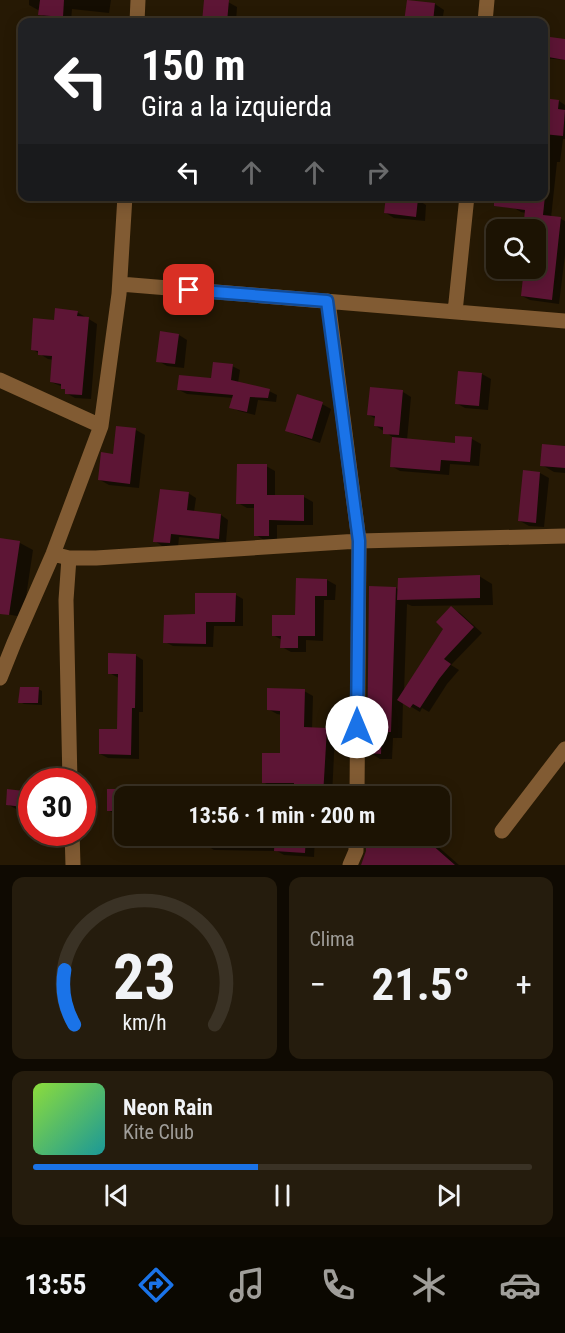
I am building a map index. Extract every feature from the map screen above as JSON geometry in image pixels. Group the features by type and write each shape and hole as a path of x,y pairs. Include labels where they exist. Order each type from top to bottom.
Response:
{"street":[{"path":"137,18 138,0"},
{"path":"485,18 487,0"},
{"path":"0,678 53,554 101,426 120,284 125,201"},
{"path":"455,312 466,201"},
{"path":"120,284 565,321"},
{"path":"327,301 359,541 357,786"},
{"path":"0,380 101,426"},
{"path":"53,554 69,558 96,558 359,541 565,536"},
{"path":"69,558 66,600 70,768"},
{"path":"502,831 565,748"},
{"path":"72,846 73,865"},
{"path":"350,865 356,846"}],"building":[{"path":"40,0 64,0 63,17 38,15"},
{"path":"204,0 229,0 227,18 202,18"},
{"path":"407,0 435,3 433,18 405,18"},
{"path":"550,37 565,39 565,60 548,57"},
{"path":"548,99 559,100 558,109 565,110 563,136 548,134"},
{"path":"385,201 418,201 416,217 384,213"},
{"path":"494,201 544,201 543,215 561,217 552,300 521,296 523,279 546,279 546,219 524,219 525,210 494,206"},
{"path":"55,308 78,311 77,316 89,317 82,395 65,394 65,389 61,389 61,384 50,382 52,356 38,355 38,351 31,350 33,318 54,320"},
{"path":"160,331 179,334 175,364 156,362"},
{"path":"213,362 233,364 231,380 270,389 268,398 250,397 247,412 229,408 233,395 177,390 179,375 211,378"},
{"path":"458,371 482,373 479,406 455,404"},
{"path":"370,387 403,390 399,435 383,434 383,427 374,426 375,416 367,415"},
{"path":"297,394 323,402 312,439 285,431"},
{"path":"116,426 136,428 130,484 98,480 101,452 113,454"},
{"path":"455,436 472,437 470,462 441,460 440,471 390,467 392,437 455,443"},
{"path":"542,444 565,446 565,468 540,466"},
{"path":"237,464 267,464 267,495 304,495 304,521 269,520 269,536 254,536 254,504 236,504"},
{"path":"523,470 540,472 536,523 518,521"},
{"path":"160,489 189,492 187,510 221,514 219,539 171,534 170,543 153,542"},
{"path":"0,538 20,541 9,615 0,614"},
{"path":"480,575 480,598 397,600 398,578"},
{"path":"296,578 327,579 327,596 315,596 315,636 298,636 298,648 280,648 281,636 272,636 272,615 295,615"},
{"path":"369,586 396,587 391,732 382,732 381,754 367,753"},
{"path":"195,593 236,593 235,622 206,622 206,644 163,643 164,615 195,614"},
{"path":"451,606 474,627 444,659 451,664 420,708 413,704 410,708 397,700 443,629 436,622"},
{"path":"108,653 136,654 131,755 99,754 99,729 117,729 118,674 108,674"},
{"path":"20,687 39,687 38,703 18,703"},
{"path":"267,688 305,689 304,727 327,728 324,786 262,783 262,753 280,753 280,711 267,710"},
{"path":"7,789 18,790 18,806 6,805"},
{"path":"107,789 114,789 114,811 107,811"},
{"path":"274,846 305,846 305,853 274,851"},
{"path":"366,846 433,846 455,865 361,865"}],"route":[{"path":"189,290 327,301 359,541 357,727"}]}
